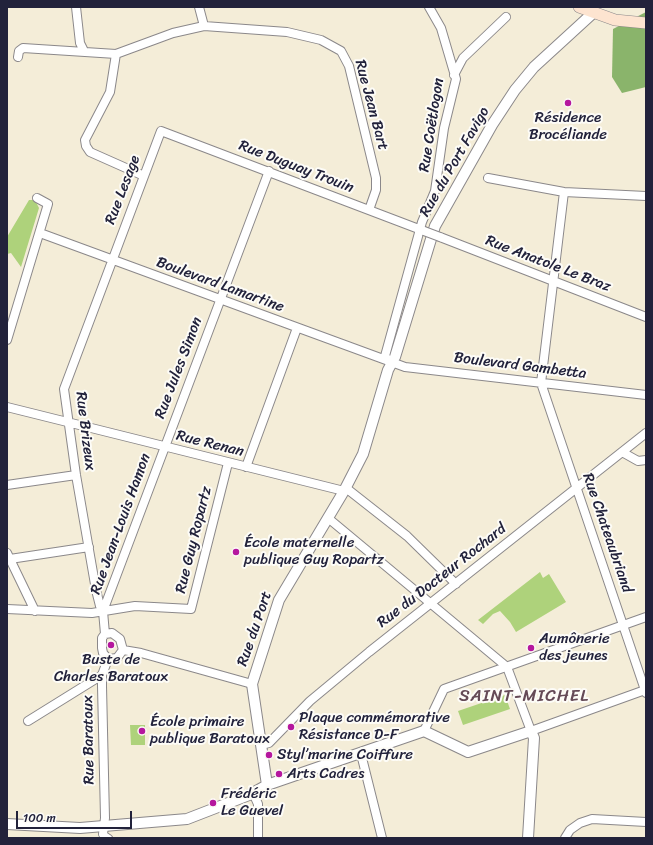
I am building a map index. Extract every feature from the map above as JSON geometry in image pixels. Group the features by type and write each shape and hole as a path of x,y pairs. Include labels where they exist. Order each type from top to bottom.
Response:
{"main road":[{"path":"579,7 596,10 615,20 646,22"}],"street":[{"path":"76,7 80,43 84,51"},
{"path":"199,7 204,26"},
{"name":"Rue Coëtlogon","path":"391,363 385,356 435,191 444,128 456,79 441,28 429,7"},
{"name":"Rue du Port Favigo","path":"391,363 395,357 435,226 492,125 515,90 534,67 596,10"},
{"path":"454,75 463,58 506,17"},
{"name":"Rue Jean Bart","path":"116,54 141,43 173,33 204,26 287,32 321,40 341,51 349,66 376,178 376,190 370,210"},
{"path":"18,57 19,51 23,48 116,54 110,92 85,140 86,146 90,152 144,176"},
{"name":"Rue Duguay Trouin","path":"161,131 422,230"},
{"name":"Rue Lesage","path":"112,260 161,131"},
{"name":"Rue Jules Simon","path":"164,447 269,171"},
{"path":"488,178 564,192 646,196"},
{"path":"541,383 564,192"},
{"path":"7,340 48,204 37,198"},
{"name":"Rue Anatole Le Braz","path":"422,230 646,317"},
{"name":"Boulevard Lamartine","path":"40,233 391,363"},
{"name":"Rue Brizeux","path":"103,612 98,600 76,475 64,389 112,260"},
{"path":"246,467 297,328"},
{"name":"Boulevard Gambetta","path":"391,363 405,367 646,395"},
{"name":"Rue du Port","path":"267,785 252,684 279,600 345,490 363,454 391,363"},
{"name":"Rue Chateaubriand","path":"541,383 645,691"},
{"name":"Rue Renan","path":"7,407 69,424 345,490"},
{"name":"Rue du Docteur Rochard","path":"260,745 269,743 310,701 646,432"},
{"name":"Rue Jean-Louis Hamon","path":"103,612 164,447"},
{"path":"622,452 638,461 646,460"},
{"name":"Rue Guy Ropartz","path":"103,612 136,606 191,609 228,463"},
{"path":"7,485 76,475"},
{"path":"345,490 407,536 456,584"},
{"path":"328,518 507,667 534,738 528,838"},
{"path":"35,611 9,556 89,547"},
{"path":"7,610 92,614 103,612 105,634 102,638 102,648 108,659 102,675 28,721"},
{"path":"7,824 80,828 105,833 187,820 254,793 267,785 361,754 424,731 444,689 646,617"},
{"path":"105,634 112,633 118,636 123,650"},
{"path":"123,650 141,653 252,684"},
{"path":"108,659 117,658 123,650"},
{"name":"Rue Baratoux","path":"102,675 105,833"},
{"path":"424,731 468,752 645,691"},
{"path":"361,754 382,838"},
{"path":"254,793 258,804 258,838"},
{"path":"564,838 570,830 580,823 592,819 646,822"}],"green space":[{"path":"646,12 646,87 622,93 612,77 613,29"},
{"path":"29,200 35,200 39,208 21,267 11,253 7,254 7,237"},
{"path":"540,572 543,578 549,574 566,602 516,632 510,622 500,611 493,614 483,624 478,620"},
{"path":"505,695 510,709 463,725 458,711"},
{"path":"130,725 145,725 145,745 131,745"}],"place":[{"name":"Résidence Brocéliande","path":"568,103"},
{"name":"École maternelle publique Guy Ropartz","path":"236,552"},
{"name":"Buste de Charles Baratoux","path":"111,645"},
{"name":"Aumônerie des jeunes","path":"531,648"},
{"name":"Plaque commémorative Résistance D-F","path":"291,727"},
{"name":"École primaire publique Baratoux","path":"142,731"},
{"name":"Styl’marine Coiffure","path":"269,755"},
{"name":"Arts Cadres","path":"279,774"},
{"name":"Frédéric Le Guevel","path":"213,803"}],"district":[{"name":"SAINT-MICHEL","path":"524,697"}]}
